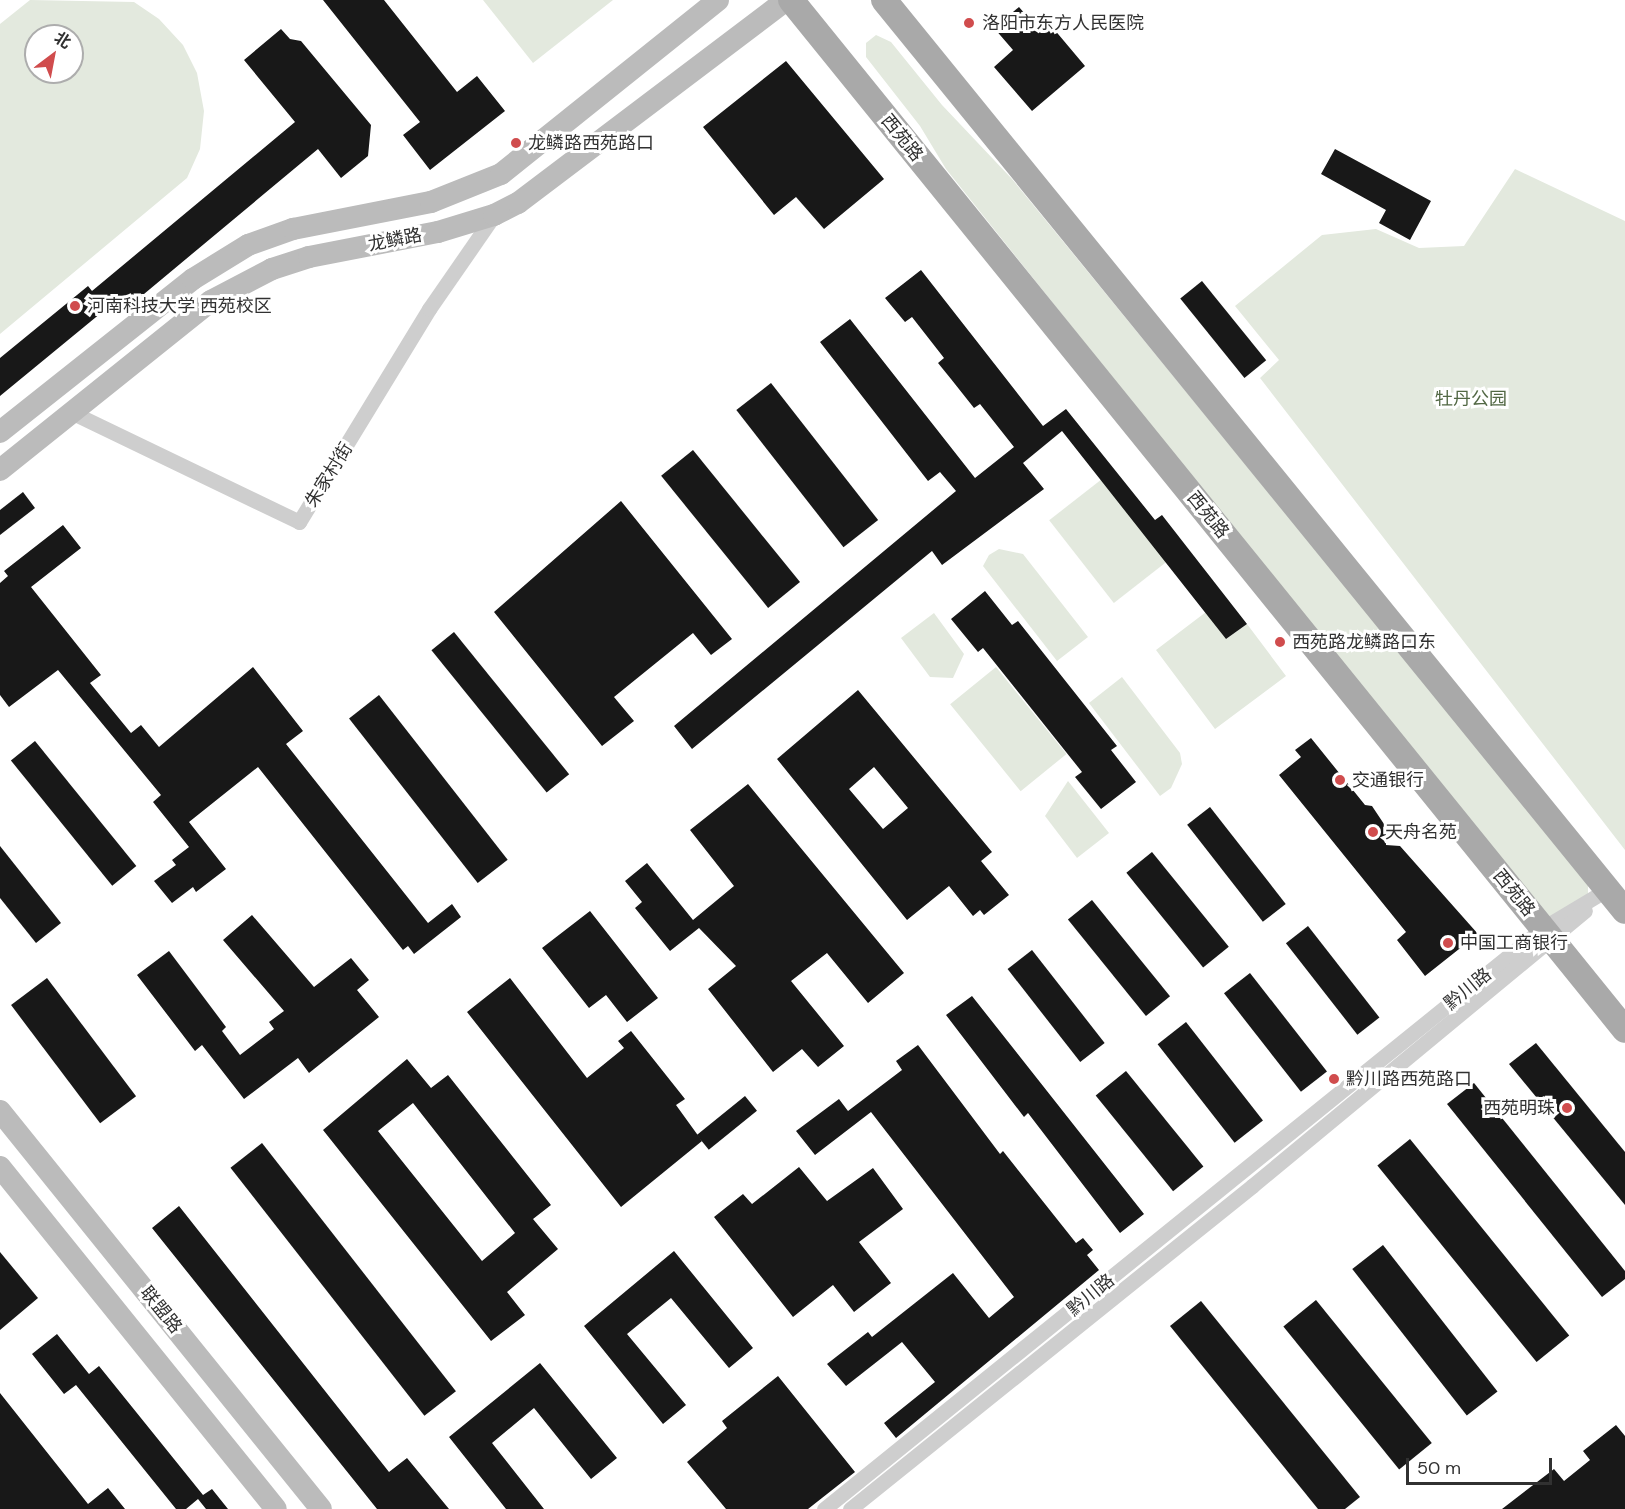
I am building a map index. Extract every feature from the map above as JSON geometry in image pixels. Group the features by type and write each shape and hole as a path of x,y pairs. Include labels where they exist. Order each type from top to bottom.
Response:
{"main road":[{"name":"龙鳞路","path":"0,432 193,279 248,245 304,226 431,202 501,174 718,0"},
{"name":"龙鳞路","path":"0,470 211,301 273,269 494,215 518,203 786,0"},
{"name":"西苑路","path":"790,0 1625,1030"},
{"path":"884,0 1625,910"},
{"name":"联盟路","path":"0,1111 321,1509"},
{"name":"联盟路","path":"0,1167 276,1509"}],"street":[{"name":"朱家村街","path":"73,413 299,522 429,309 494,215"},
{"name":"黔川路","path":"825,1509 1608,889"},
{"name":"黔川路","path":"849,1509 1548,935"}],"green space":[{"path":"30,0 134,2 159,19 183,45 197,73 204,111 200,149 187,178 0,334 0,24"},
{"path":"483,0 613,0 533,63"},
{"path":"876,35 891,42 942,105 1012,179 1588,883 1588,894 1555,920 1544,918 946,169 920,126 866,57 866,43"},
{"name":"牡丹公园","path":"1515,169 1625,221 1625,850 1260,378 1279,360 1235,306 1322,235 1376,229 1419,248 1464,246"},
{"path":"1102,479 1167,562 1114,603 1049,520"},
{"path":"999,549 1023,554 1088,637 1057,661 983,566 989,555"},
{"path":"1206,612 1226,639 1247,624 1286,676 1215,729 1156,650"},
{"path":"934,613 964,654 953,678 930,677 901,638"},
{"path":"996,667 1066,754 1021,791 950,704"},
{"path":"1122,677 1180,753 1182,764 1171,788 1160,796 1089,703"},
{"path":"1068,781 1109,833 1077,858 1045,816"}],"building":[{"path":"323,0 384,0 457,92 477,76 505,111 430,170 403,135 420,122"},
{"path":"1019,7 1038,29 1048,22 1085,66 1032,111 994,67 1013,50 994,28"},
{"path":"281,29 290,39 301,41 371,125 368,156 341,178 318,149 126,309 118,299 0,396 0,358 88,286 92,291 295,122 244,60"},
{"path":"786,61 884,179 824,229 796,197 774,215 703,127"},
{"path":"1335,149 1431,201 1410,240 1379,223 1386,210 1321,174"},
{"path":"921,270 1043,426 1066,409 1155,520 1162,515 1247,624 1226,639 1062,431 1023,463 1044,489 942,565 932,551 692,749 674,726 956,491 940,472 928,481 820,342 850,319 975,478 1014,447 980,404 974,408 938,363 944,358 912,317 905,322 885,298"},
{"path":"1202,281 1266,360 1244,378 1180,299"},
{"path":"771,383 878,520 843,547 736,410"},
{"path":"693,450 800,582 768,608 661,476"},
{"path":"23,492 35,508 0,535 0,510"},
{"path":"621,501 732,639 711,655 693,633 614,697 634,721 602,746 494,612"},
{"path":"63,525 81,548 31,587 101,675 90,683 131,733 141,725 159,747 253,667 303,731 286,744 428,923 452,904 461,917 414,954 408,946 403,950 258,767 189,822 226,869 196,892 193,887 172,903 154,881 176,865 172,860 189,847 153,802 161,795 58,670 9,707 0,695 0,583 8,576 4,571"},
{"path":"985,591 1012,625 1018,621 1117,746 1111,750 1136,782 1101,809 1075,777 1082,772 983,648 978,652 951,619"},
{"path":"454,632 569,774 547,792 431,650"},
{"path":"858,690 992,852 981,861 1009,895 984,915 980,910 973,916 949,886 907,920 777,759","holes":["874,767 908,808 883,829 849,789"]},
{"path":"379,695 508,860 478,883 349,718"},
{"name":"天舟名苑","path":"1311,738 1365,805 1372,806 1386,827 1386,845 1400,846 1478,934 1425,976 1397,940 1406,932 1279,775 1301,757 1295,750"},
{"path":"35,741 136,866 112,886 11,761"},
{"path":"748,784 904,973 868,1003 827,953 791,981 844,1046 818,1067 802,1049 773,1072 708,989 736,966 699,928 670,951 635,908 642,902 625,881 647,863 693,920 734,886 690,830"},
{"path":"1210,807 1286,904 1263,922 1187,825"},
{"path":"0,846 61,923 36,943 0,898"},
{"path":"1152,852 1229,947 1203,968 1126,873"},
{"path":"1092,900 1170,996 1146,1016 1068,920"},
{"path":"590,911 658,998 627,1022 606,995 589,1008 542,948"},
{"path":"252,915 314,987 351,958 369,980 357,990 379,1017 309,1073 298,1058 244,1099 202,1045 195,1051 137,975 169,951 226,1027 222,1031 240,1055 274,1029 269,1022 284,1011 223,940"},
{"path":"1308,926 1379,1017 1357,1035 1286,943"},
{"path":"1032,950 1105,1043 1080,1062 1008,969"},
{"path":"1250,973 1327,1072 1301,1092 1224,993"},
{"path":"47,978 136,1096 100,1123 11,1005"},
{"path":"510,978 587,1078 624,1048 618,1041 631,1031 685,1099 676,1105 702,1141 621,1207 467,1012"},
{"path":"972,996 1144,1214 1120,1233 1028,1113 1024,1117 946,1015"},
{"path":"1186,1022 1263,1121 1235,1143 1158,1044"},
{"name":"西苑明珠","path":"1536,1043 1625,1152 1625,1205 1509,1064"},
{"path":"918,1045 1000,1154 1003,1151 1076,1243 1083,1238 1093,1250 1087,1255 1099,1270 896,1438 884,1423 935,1382 902,1342 846,1386 827,1364 868,1332 872,1337 953,1273 989,1318 1014,1297 871,1112 815,1155 796,1131 839,1099 848,1111 902,1070 896,1061"},
{"path":"407,1059 431,1088 448,1075 551,1205 533,1219 558,1249 507,1292 525,1315 491,1341 323,1130","holes":["413,1103 515,1233 482,1261 378,1131"]},
{"path":"1126,1071 1203,1167 1173,1191 1096,1096"},
{"path":"1474,1083 1625,1271 1625,1279 1602,1297 1447,1104"},
{"path":"745,1096 757,1111 709,1150 697,1135"},
{"path":"1410,1139 1569,1336 1537,1362 1377,1165"},
{"path":"262,1143 456,1391 424,1416 230,1168"},
{"path":"799,1167 827,1201 873,1168 903,1209 859,1242 891,1283 854,1312 833,1285 793,1317 714,1217 743,1194 752,1204"},
{"path":"179,1206 389,1472 407,1458 449,1509 377,1509 152,1228"},
{"path":"1383,1245 1498,1392 1467,1416 1352,1269"},
{"path":"674,1251 753,1348 729,1368 671,1298 627,1334 686,1405 663,1424 584,1326"},
{"path":"0,1252 38,1298 0,1330"},
{"path":"1316,1300 1432,1443 1399,1469 1283,1326"},
{"path":"1201,1301 1360,1497 1345,1509 1318,1509 1170,1326"},
{"path":"57,1334 89,1374 99,1366 203,1495 212,1489 228,1509 206,1509 198,1499 186,1509 176,1509 76,1385 64,1394 32,1354"},
{"path":"540,1363 617,1458 591,1479 534,1408 492,1443 544,1509 506,1509 449,1437"},
{"path":"778,1376 855,1472 808,1509 726,1509 687,1462 727,1428 722,1421"},
{"path":"0,1393 88,1504 108,1488 125,1509 0,1509"},
{"path":"1616,1425 1625,1436 1625,1509 1502,1509 1554,1469 1564,1481 1590,1460 1583,1451"}],"place":[{"name":"洛阳市东方人民医院","path":"969,23"},
{"name":"龙鳞路西苑路口","path":"516,143"},
{"name":"河南科技大学 西苑校区","path":"75,306"},
{"name":"西苑路龙鳞路口东","path":"1280,642"},
{"name":"交通银行","path":"1340,780"},
{"name":"天舟名苑","path":"1373,832"},
{"name":"中国工商银行","path":"1448,943"},
{"name":"黔川路西苑路口","path":"1334,1079"},
{"name":"西苑明珠","path":"1567,1108"}]}
